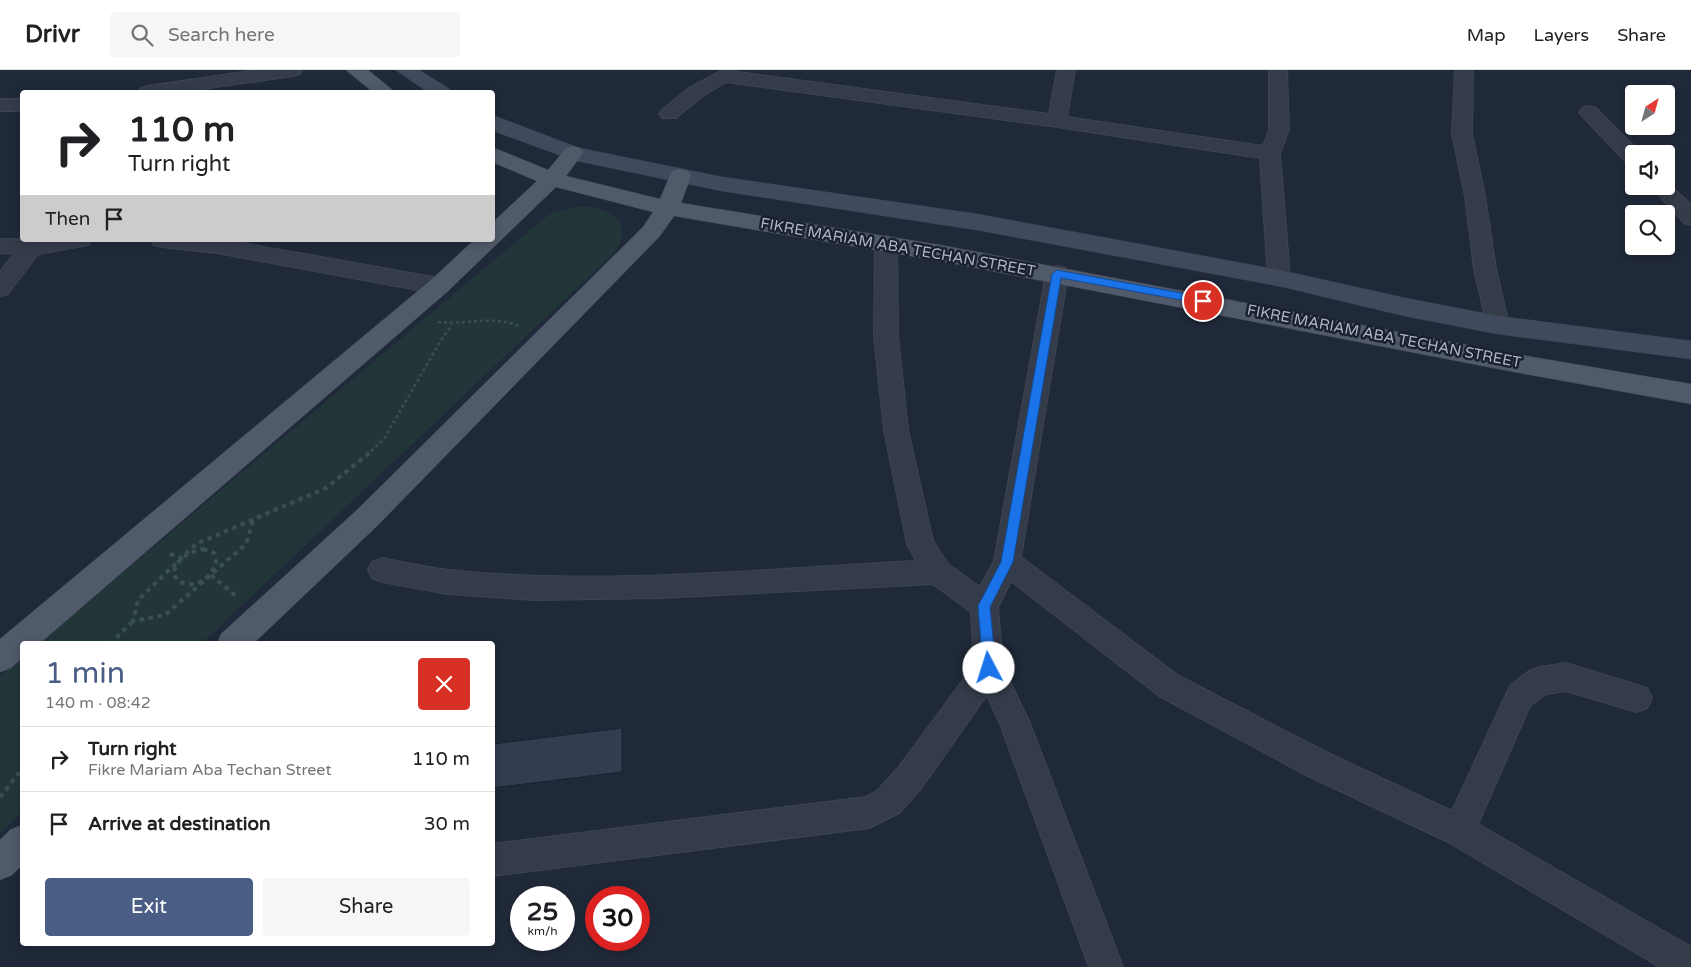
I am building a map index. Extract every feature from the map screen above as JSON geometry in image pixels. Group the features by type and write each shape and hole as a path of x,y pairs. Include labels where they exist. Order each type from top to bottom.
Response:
{"main road":[{"path":"356,70 382,90"},
{"path":"495,233 552,179 573,153"},
{"name":"FIKRE MARIAM ABA TECHAN STREET","path":"495,155 552,179 668,208 886,243 1057,274 1240,308 1323,327 1691,394"},
{"path":"235,641 368,517 651,232 668,208 680,176"},
{"path":"0,658 410,310 486,242"},
{"path":"0,863 20,844"}],"street":[{"path":"161,90 292,70"},
{"path":"406,70 438,90"},
{"path":"1057,121 1066,70"},
{"path":"1278,70 1279,130 1270,153 1279,278"},
{"path":"1464,70 1462,134 1485,269 1498,325"},
{"path":"669,114 696,92 727,73 1270,153"},
{"path":"0,105 20,105"},
{"path":"1589,112 1625,149"},
{"path":"495,122 573,153 680,176 978,222 1279,278 1405,307 1498,325 1691,350"},
{"path":"1669,195 1691,218"},
{"path":"0,246 31,248 68,242"},
{"path":"181,242 227,247 438,286"},
{"path":"886,243 886,336 896,430 920,544 938,572 984,606"},
{"path":"0,288 31,248"},
{"path":"1057,274 1007,562 998,583 984,606 989,668 1014,721 1106,967"},
{"path":"1007,562 1169,686 1317,764 1459,832 1691,966"},
{"path":"382,570 448,582 534,588 660,586 938,572"},
{"path":"495,860 869,812 888,802 909,779 989,668"},
{"path":"1459,832 1520,696 1539,681 1566,677 1637,698"}],"path":[{"path":"410,310 432,320 452,325 497,318 512,322 544,340"},
{"path":"113,641 133,621 138,600 196,544 326,488 355,466 384,439 441,340 452,325"},
{"path":"133,621 165,615 246,544 253,521"},
{"path":"203,549 214,553 217,563 211,575 198,583 185,585 175,579 174,569 182,558 196,550 203,549"},
{"path":"0,797 20,772"}],"green space":[{"path":"581,206 592,207 611,214 622,225 623,233 614,253 204,641 42,641 543,219 554,212"},
{"path":"20,659 20,814 0,833 0,676"}],"building":[{"path":"622,728 622,772 495,788 495,744"}],"route":[{"path":"989,668 984,606 998,583 1007,562 1057,274 1203,301"}]}
